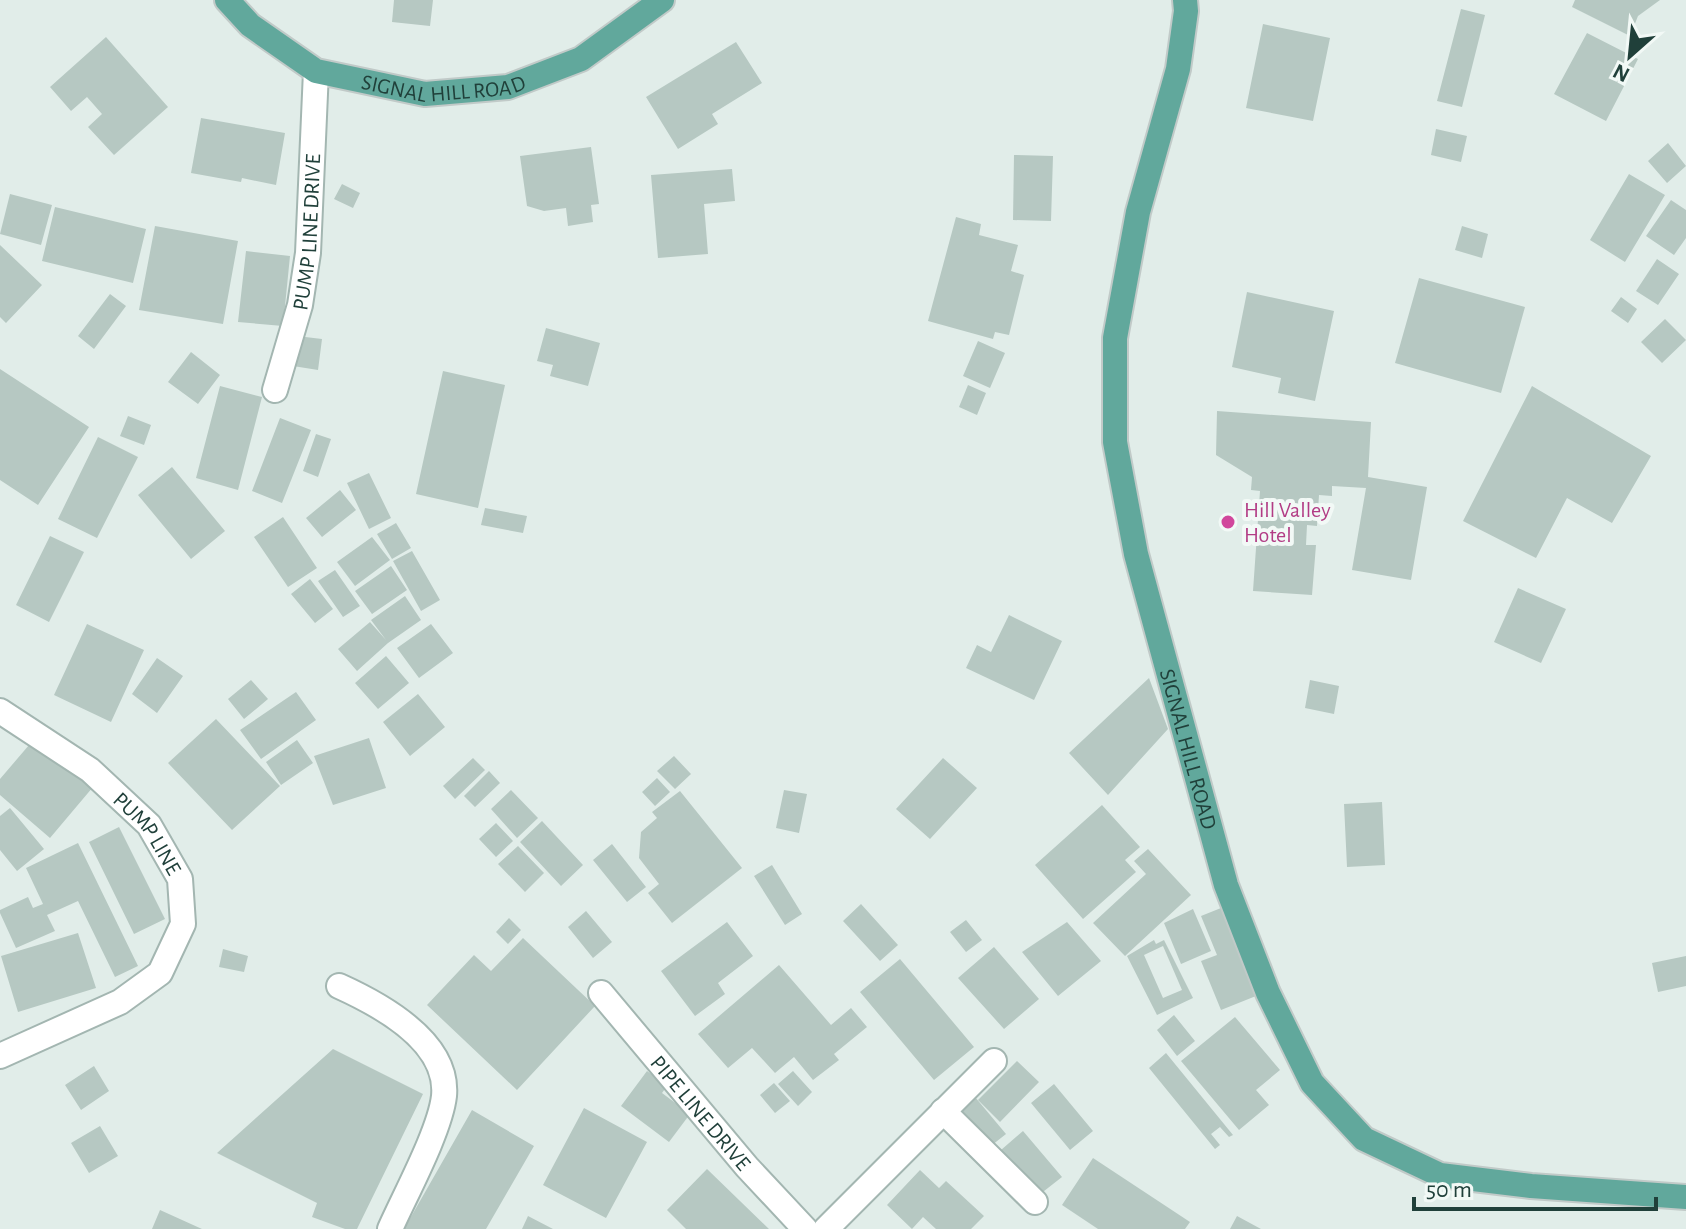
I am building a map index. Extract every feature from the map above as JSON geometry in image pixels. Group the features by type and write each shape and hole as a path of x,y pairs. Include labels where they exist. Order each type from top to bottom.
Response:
{"main road":[{"name":"SIGNAL HILL ROAD","path":"227,0 250,25 316,71 425,94 508,87 581,59 662,0"},
{"name":"SIGNAL HILL ROAD","path":"1185,0 1178,69 1138,212 1115,338 1115,442 1136,554 1222,870 1268,993 1312,1083 1364,1139 1440,1175 1531,1186 1686,1197"}],"street":[{"name":"PUMP LINE DRIVE","path":"275,390 300,305 308,253 316,71"},
{"name":"PUMP LINE","path":"0,711 90,770 149,825 180,879 183,924 160,973 120,1002 0,1056"},
{"path":"339,986 377,1003 411,1030 440,1065 444,1096 432,1135 390,1229"},
{"name":"PIPE LINE DRIVE","path":"601,993 747,1167 805,1229"},
{"path":"826,1229 994,1061"},
{"path":"943,1111 1035,1202"}],"building":[{"path":"394,0 433,0 430,26 392,22"},
{"path":"1575,0 1660,0 1638,16 1630,36 1572,7"},
{"path":"1461,9 1485,15 1462,107 1437,101"},
{"path":"1263,24 1330,38 1313,121 1246,108"},
{"path":"1587,33 1638,59 1606,121 1554,94"},
{"path":"106,37 168,107 114,155 88,127 102,114 87,97 71,111 50,87"},
{"path":"736,42 762,83 712,114 718,124 678,149 646,97"},
{"path":"201,118 285,133 276,185 191,173"},
{"path":"1436,129 1467,136 1461,162 1431,155"},
{"path":"1668,143 1686,166 1667,183 1648,161"},
{"path":"591,147 599,204 591,205 593,222 568,226 566,208 544,211 527,206 520,156"},
{"path":"1014,155 1053,156 1051,221 1013,220"},
{"path":"732,169 735,201 704,204 708,254 658,258 651,175"},
{"path":"1629,174 1665,195 1625,262 1590,240"},
{"path":"342,184 360,193 353,208 334,199"},
{"path":"10,194 52,205 41,245 0,234"},
{"path":"1671,200 1686,210 1686,238 1674,255 1646,236"},
{"path":"55,207 146,229 133,283 42,261"},
{"path":"956,217 981,224 979,235 1018,245 1011,271 1024,275 1009,335 995,332 993,339 928,321"},
{"path":"155,226 238,241 223,324 139,310"},
{"path":"1462,226 1488,234 1482,258 1455,250"},
{"path":"0,245 42,285 6,323 0,317"},
{"path":"246,251 290,256 283,326 238,322"},
{"path":"1657,259 1679,274 1658,305 1636,291"},
{"path":"1419,278 1525,307 1501,393 1395,363"},
{"path":"1247,292 1334,311 1315,401 1278,393 1281,378 1232,367"},
{"path":"110,294 126,306 94,349 78,336"},
{"path":"1621,297 1637,309 1628,323 1611,311"},
{"path":"1665,319 1686,340 1662,363 1641,342"},
{"path":"546,328 600,343 588,386 550,376 553,365 537,361"},
{"path":"297,336 322,339 318,370 293,366"},
{"path":"978,341 1005,353 990,388 963,376"},
{"path":"191,352 220,375 198,404 168,382"},
{"path":"0,369 89,427 38,505 0,480"},
{"path":"443,371 505,385 478,508 416,494"},
{"path":"968,385 986,393 977,415 959,407"},
{"path":"220,386 262,397 238,490 196,478"},
{"path":"1532,386 1651,456 1612,523 1567,498 1536,558 1463,521"},
{"path":"1217,411 1371,422 1368,477 1427,487 1411,580 1352,570 1366,488 1332,486 1332,496 1319,495 1317,526 1307,525 1306,545 1316,545 1312,595 1253,591 1260,491 1251,490 1252,477 1216,455"},
{"path":"128,416 151,425 144,445 120,436"},
{"path":"280,418 311,430 282,503 252,491"},
{"path":"316,434 331,439 318,477 303,471"},
{"path":"98,437 138,457 97,538 58,519"},
{"path":"172,467 225,531 191,559 138,495"},
{"path":"369,473 391,518 369,529 347,483"},
{"path":"340,490 356,510 322,537 306,518"},
{"path":"485,508 527,516 523,533 481,525"},
{"path":"283,517 317,568 288,587 254,537"},
{"path":"396,523 411,548 392,559 377,534"},
{"path":"50,536 84,552 49,622 16,605"},
{"path":"372,537 390,560 355,586 337,562"},
{"path":"412,551 440,600 421,611 393,561"},
{"path":"391,566 407,590 372,614 355,591"},
{"path":"335,570 360,606 343,617 318,581"},
{"path":"310,579 333,609 315,623 291,594"},
{"path":"1518,588 1566,609 1541,663 1494,642"},
{"path":"405,596 421,620 388,643 357,671 338,649 370,622 386,640 371,620"},
{"path":"1009,615 1062,641 1034,700 966,668 977,645 991,652"},
{"path":"87,624 144,650 111,722 54,695"},
{"path":"431,624 453,653 419,678 397,648"},
{"path":"386,656 409,683 378,709 355,683"},
{"path":"157,658 183,676 157,713 132,694"},
{"path":"1149,678 1168,729 1108,795 1069,753"},
{"path":"251,680 268,699 244,719 228,699"},
{"path":"1310,680 1339,686 1334,714 1305,708"},
{"path":"296,692 316,720 261,759 240,730"},
{"path":"418,694 445,727 410,756 383,722"},
{"path":"216,719 280,786 232,830 168,763"},
{"path":"35,738 93,787 50,838 0,795 0,779"},
{"path":"369,738 386,788 333,805 314,756"},
{"path":"297,740 313,763 281,785 266,762"},
{"path":"674,756 691,774 675,789 657,771"},
{"path":"473,758 485,770 455,799 443,786"},
{"path":"943,758 977,788 930,839 896,809"},
{"path":"489,771 500,783 475,807 464,796"},
{"path":"657,778 670,792 655,806 642,792"},
{"path":"511,790 538,818 517,838 491,809"},
{"path":"784,790 807,794 799,833 776,828"},
{"path":"680,791 742,868 672,923 648,893 659,884 639,858 641,832 657,818 652,812"},
{"path":"1382,802 1385,865 1347,867 1344,804"},
{"path":"1102,805 1140,847 1125,860 1136,872 1083,919 1035,865"},
{"path":"10,808 44,849 17,871 0,850 0,816"},
{"path":"542,821 583,865 561,886 520,842"},
{"path":"496,823 513,841 496,857 479,839"},
{"path":"119,827 165,919 134,934 89,842"},
{"path":"78,843 138,966 115,977 78,901 47,915 55,931 16,948 0,913 0,910 28,897 33,908 43,904 26,868"},
{"path":"612,844 646,887 627,902 593,860"},
{"path":"518,846 544,873 525,892 498,864"},
{"path":"1148,849 1191,895 1125,956 1093,923 1146,874 1134,861"},
{"path":"772,865 802,914 785,925 754,876"},
{"path":"861,904 898,945 880,961 843,921"},
{"path":"1226,906 1261,994 1221,1010 1201,961 1217,955 1201,916"},
{"path":"1193,909 1211,951 1181,964 1164,923"},
{"path":"586,911 612,942 593,958 568,927"},
{"path":"509,918 521,930 508,944 496,932"},
{"path":"966,920 982,940 966,952 950,932"},
{"path":"727,922 753,956 718,983 725,994 695,1016 661,971"},
{"path":"1067,922 1101,961 1058,996 1022,952"},
{"path":"78,933 96,988 18,1012 1,956"},
{"path":"523,938 595,1006 517,1090 427,1005 474,955 491,971"},
{"path":"1154,940 1156,944 1164,940 1193,998 1157,1015 1127,956","holes":["1163,946 1182,990 1163,998 1144,955"]},
{"path":"994,947 1039,999 1004,1029 958,978"},
{"path":"223,949 248,956 244,972 219,967"},
{"path":"1686,956 1686,986 1658,992 1652,963"},
{"path":"900,959 974,1047 934,1080 860,992"},
{"path":"779,965 831,1025 851,1008 867,1027 834,1054 839,1060 813,1080 794,1057 775,1073 752,1048 728,1068 698,1034"},
{"path":"1174,1015 1195,1041 1177,1056 1157,1030"},
{"path":"1235,1017 1280,1070 1256,1090 1269,1105 1239,1130 1181,1061"},
{"path":"333,1049 423,1094 357,1229 345,1229 312,1217 317,1203 217,1153"},
{"path":"1166,1053 1233,1135 1229,1137 1220,1127 1211,1134 1220,1145 1215,1149 1149,1068"},
{"path":"1017,1061 1039,1082 1000,1122 978,1100"},
{"path":"94,1066 109,1091 81,1110 65,1085"},
{"path":"647,1071 667,1086 662,1093 690,1114 669,1142 621,1106"},
{"path":"793,1071 812,1092 798,1106 778,1084"},
{"path":"774,1083 790,1101 775,1113 760,1095"},
{"path":"1054,1084 1093,1131 1070,1150 1031,1103"},
{"path":"970,1091 1006,1134 987,1149 951,1107"},
{"path":"584,1108 647,1142 606,1218 543,1185"},
{"path":"472,1110 534,1146 486,1229 404,1229"},
{"path":"100,1126 118,1156 89,1173 71,1143"},
{"path":"1023,1131 1062,1177 1039,1195 1001,1150"},
{"path":"1093,1158 1190,1222 1185,1229 1098,1229 1062,1205"},
{"path":"707,1169 769,1229 686,1229 667,1210"},
{"path":"920,1170 939,1188 946,1181 984,1216 971,1229 936,1229 923,1217 912,1229 887,1205"},
{"path":"160,1210 202,1229 152,1229"},
{"path":"528,1216 553,1229 522,1229"},
{"path":"1237,1216 1261,1229 1230,1229"}],"place":[{"name":"Hill Valley Hotel","path":"1228,522"}]}
